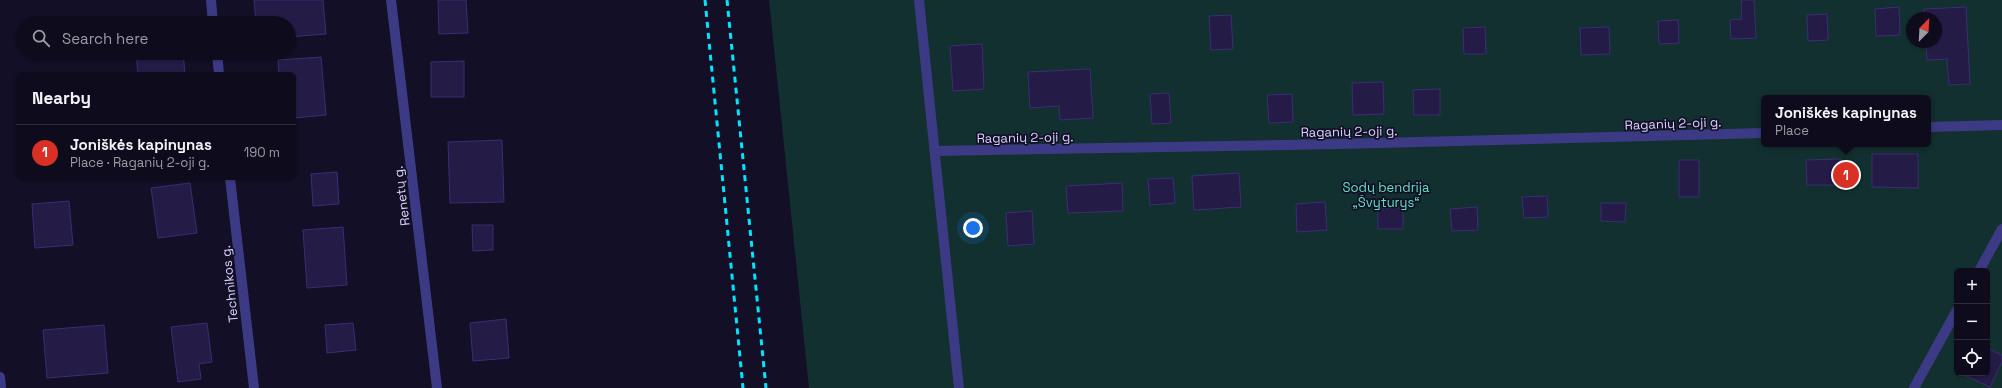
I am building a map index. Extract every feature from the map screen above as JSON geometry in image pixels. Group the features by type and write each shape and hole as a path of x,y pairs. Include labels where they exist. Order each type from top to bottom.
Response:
{"street":[{"path":"211,0 212,16"},
{"name":"Renetų g.","path":"391,0 437,388"},
{"path":"919,0 959,388"},
{"path":"217,60 219,72"},
{"path":"1931,127 2002,125"},
{"name":"Raganių 2-oji g.","path":"935,151 1339,144 1761,133"},
{"name":"Technikos g.","path":"230,180 254,388"},
{"path":"1981,268 2002,229"},
{"path":"1914,388 1954,315"},
{"path":"0,377 1,388"}],"green space":[{"name":"Sodų bendrija „Švyturys“","path":"769,0 2002,0 2002,388 809,388"}],"building":[{"path":"254,0 323,0 326,34 296,36 296,16 255,16"},
{"path":"438,0 466,0 468,33 439,34"},
{"path":"1741,0 1754,0 1756,38 1731,39 1730,20 1742,19"},
{"path":"1899,7 1900,35 1876,36 1875,9"},
{"path":"1966,7 1970,84 1949,85 1947,59 1927,60 1926,48 1942,48 1942,12 1924,12 1924,9"},
{"path":"1827,14 1828,40 1808,41 1807,15"},
{"path":"1231,15 1233,49 1211,50 1209,16"},
{"path":"1678,20 1679,43 1659,44 1658,21"},
{"path":"1485,27 1486,54 1464,54 1463,28"},
{"path":"1609,27 1610,54 1581,55 1580,28"},
{"path":"982,44 984,89 953,91 950,46"},
{"path":"321,57 326,115 296,118 296,72 279,72 278,60 296,60 296,59"},
{"path":"137,60 184,60 185,72 138,72"},
{"path":"464,61 464,97 431,97 431,62"},
{"path":"1090,69 1093,118 1060,120 1059,106 1030,108 1028,72"},
{"path":"1383,82 1384,114 1353,115 1352,83"},
{"path":"1440,89 1440,115 1414,115 1413,90"},
{"path":"1169,93 1171,123 1152,124 1150,94"},
{"path":"1292,94 1293,122 1269,123 1267,95"},
{"path":"502,140 504,202 450,203 448,142"},
{"path":"1872,154 1918,154 1918,188 1872,187"},
{"path":"1841,159 1842,185 1807,185 1806,160"},
{"path":"1679,160 1699,160 1699,197 1679,197"},
{"path":"337,172 339,204 313,206 311,174"},
{"path":"1239,173 1241,207 1194,210 1192,176"},
{"path":"1173,178 1175,203 1150,205 1148,179"},
{"path":"190,183 197,233 158,238 151,188"},
{"path":"1122,183 1123,211 1068,213 1066,186"},
{"path":"1547,196 1548,217 1524,218 1522,197"},
{"path":"69,201 73,245 35,248 32,204"},
{"path":"1325,202 1327,230 1297,232 1296,204"},
{"path":"1601,203 1626,203 1625,222 1601,221"},
{"path":"1477,207 1478,230 1452,231 1450,209"},
{"path":"1403,208 1403,229 1378,229 1378,209"},
{"path":"1032,211 1034,244 1008,246 1006,213"},
{"path":"472,225 493,225 493,250 473,251"},
{"path":"343,227 347,285 307,288 303,230"},
{"path":"506,319 509,358 473,361 470,323"},
{"path":"207,323 212,362 199,364 201,379 178,382 171,327"},
{"path":"353,323 356,350 327,353 325,325"},
{"path":"104,325 108,373 47,378 43,330"},
{"path":"1990,349 2002,355 2002,362 1990,387 1966,376 1990,376"}],"railway":[{"path":"705,0 743,388"},
{"path":"727,0 766,388"}],"place":[{"name":"Joniškės kapinynas","path":"1846,175"}]}
